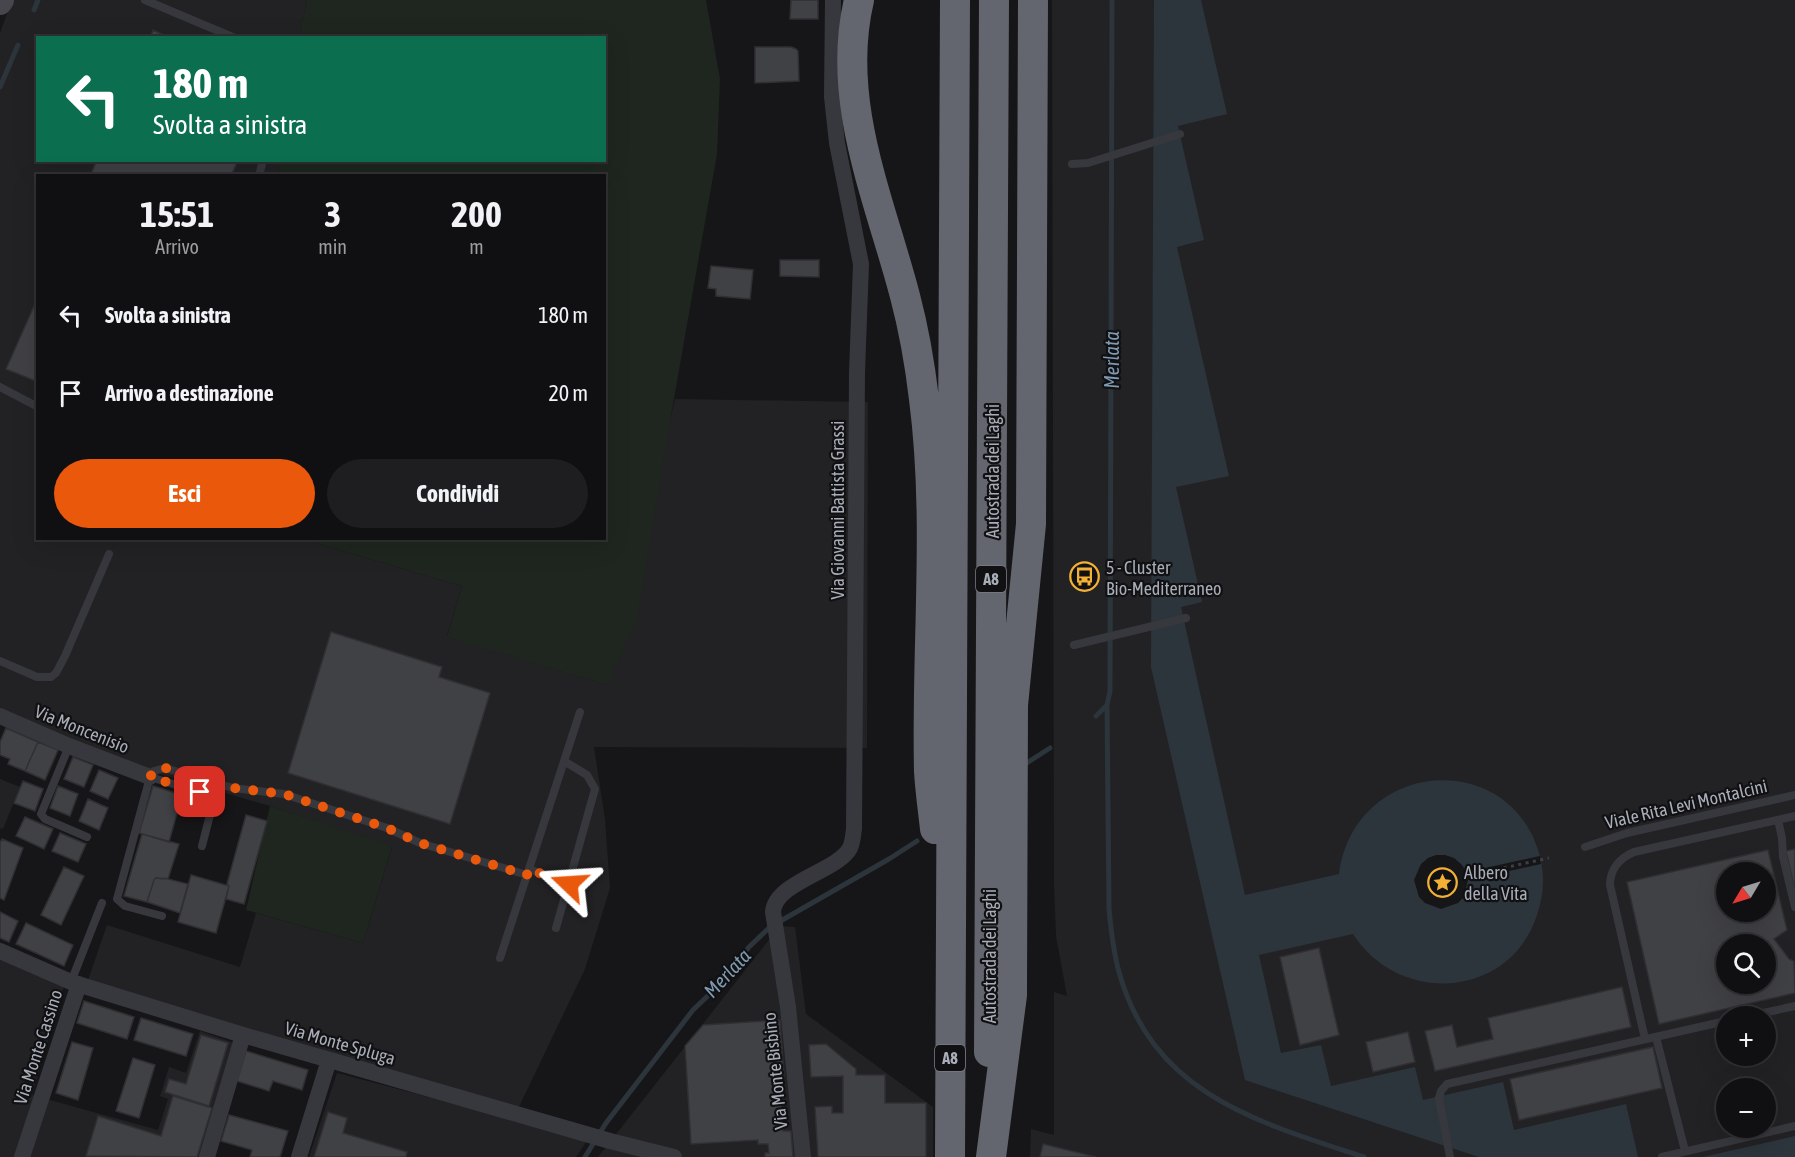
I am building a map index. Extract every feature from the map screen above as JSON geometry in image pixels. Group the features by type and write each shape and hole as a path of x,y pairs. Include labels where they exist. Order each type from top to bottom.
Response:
{"highway":[{"path":"859,0 853,32 853,75 863,149 874,194 906,298 924,400 931,506 929,772 951,996"},
{"name":"A8","path":"950,1157 955,0"},
{"name":"Autostrada dei Laghi","path":"990,1157 994,0"},
{"path":"990,1157 1012,995 1013,705 1031,524 1033,0"}],"street":[{"name":"Via Giovanni Battista Grassi","path":"784,981 773,905 780,896 844,855 850,848 854,829 857,372 861,264 839,155 832,97 833,0"},
{"name":"Via Moncenisio","path":"0,716 150,777"},
{"name":"Via Monte Spluga","path":"0,951 75,983 243,1035 528,1118 674,1157"},
{"name":"Via Monte Bisbino","path":"784,981 803,1157"},
{"name":"Via Monte Cassino","path":"22,1157 75,983"},
{"path":"207,1157 243,1035"},
{"path":"299,1157 329,1060"}],"lane":[{"path":"145,0 230,36"},
{"path":"1072,164 1088,163 1180,134"},
{"path":"0,387 36,405"},
{"path":"0,661 37,677 51,677 56,673 66,656 109,554"},
{"path":"1074,645 1186,618"},
{"path":"500,958 580,712"},
{"path":"69,746 41,814 45,819 87,837"},
{"path":"556,928 595,789 587,775 564,761"},
{"path":"162,916 125,906 117,899 150,777 154,771 165,768 233,788 284,794 387,828 420,843 569,884"},
{"path":"150,777 200,792 209,799 211,811 202,846"},
{"name":"Viale Rita Levi Montalcini","path":"1585,847 1627,833 1795,795"},
{"path":"1644,1039 1610,885 1613,871 1623,859 1634,852 1795,816"},
{"path":"1778,820 1783,857 1795,907"},
{"path":"75,983 102,903"},
{"path":"1776,1010 1795,1006"},
{"path":"1450,1157 1439,1098 1447,1084 1716,1023"},
{"path":"1656,1037 1684,1151"},
{"path":"1662,1157 1795,1126"}],"path":[{"path":"1467,876 1549,858"}],"shaded area":[{"path":"12,0 307,0 299,36 36,36 36,162 281,162 278,174 36,174 36,540 305,540 462,586 447,636 607,685 675,399 868,402 867,748 594,747 605,819 610,888 585,969 517,1111 88,980 107,925 240,967 256,913 363,943 392,847 270,806 137,767 0,710 0,33"},
{"path":"307,0 706,0 720,79 717,154 637,619 607,685 447,637 462,586 305,540 606,540 606,174 278,174 281,162 606,162 606,36 299,36"},
{"path":"1052,0 1795,0 1795,1157 1030,1157 1031,1129 1054,1135 1054,992 1067,996 1056,936"},
{"path":"1154,0 1201,0 1227,114 1178,126 1204,240 1177,247 1229,476 1176,487 1202,602 1181,607 1245,895 1339,874 1351,835 1374,806 1403,788 1437,780 1470,784 1501,798 1526,824 1541,861 1543,875 1543,888 1537,915 1523,943 1503,964 1479,977 1452,983 1424,982 1397,973 1373,957 1353,934 1259,955 1281,1053 1321,1045 1331,1086 1415,1067 1423,1100 1503,1082 1514,1130 1626,1104 1638,1157 1479,1157 1245,1080 1151,667"},
{"path":"0,779 20,787 3,829 0,828"},
{"path":"270,806 392,846 363,943 246,910"},
{"path":"780,926 795,927 806,1014 933,1107 933,1157 598,1157"},
{"path":"0,942 70,973 62,992 32,1095 158,1130 168,1099 160,1096 169,1067 186,1073 200,1031 234,1043 202,1157 0,1157"},
{"path":"337,1073 588,1139 576,1157 309,1157"},
{"path":"1795,1136 1795,1157 1703,1157"}],"pier":[{"path":"1436,855 1454,858 1467,872 1540,856 1541,864 1468,880 1464,897 1458,903 1441,909 1425,903 1419,897 1414,880 1421,864"}],"building":[{"path":"791,0 818,0 818,19 790,19"},
{"path":"153,30 166,36 151,36"},
{"path":"755,47 796,49 798,51 799,81 755,83"},
{"path":"96,162 237,162 232,174 91,174"},
{"path":"780,260 819,260 819,277 780,276"},
{"path":"711,266 753,270 750,299 716,296 716,289 708,288"},
{"path":"36,302 36,381 6,369"},
{"path":"331,632 442,667 439,677 490,693 450,824 288,773"},
{"path":"6,728 38,742 25,771 8,764 10,759 0,755 0,742"},
{"path":"38,742 58,750 45,780 25,771"},
{"path":"73,757 93,765 84,787 64,779"},
{"path":"99,770 118,778 108,799 90,791"},
{"path":"23,781 43,789 35,811 14,803"},
{"path":"58,786 78,794 70,816 50,808"},
{"path":"153,786 182,795 169,842 139,833"},
{"path":"88,799 108,808 99,830 79,821"},
{"path":"246,815 267,821 244,904 226,899 229,886 227,884"},
{"path":"25,817 53,829 44,849 16,836"},
{"path":"60,833 86,844 78,862 52,851"},
{"path":"142,834 179,844 168,879 156,878 154,880 147,902 124,896"},
{"path":"2,839 23,848 4,900 0,898 0,843"},
{"path":"1795,849 1795,890 1786,851"},
{"path":"1768,850 1771,862 1716,862 1716,922 1776,922 1776,884 1787,930 1776,938 1776,934 1716,934 1716,994 1776,994 1776,942 1789,959 1794,961 1795,993 1738,1006 1716,1006 1716,1011 1659,1024 1627,882"},
{"path":"64,867 84,876 61,925 41,915"},
{"path":"191,875 229,886 216,933 178,922"},
{"path":"156,878 188,884 180,913 147,902"},
{"path":"0,912 18,921 9,942 0,938"},
{"path":"26,923 73,945 64,966 16,944"},
{"path":"1319,948 1339,1035 1300,1045 1280,957"},
{"path":"1622,987 1631,1027 1435,1071 1425,1031 1452,1025 1457,1047 1493,1039 1488,1018"},
{"path":"84,1001 134,1017 127,1039 77,1023"},
{"path":"141,1018 193,1034 186,1056 134,1040"},
{"path":"780,1020 784,1078 780,1079 783,1131 791,1131 793,1157 765,1157 765,1153 769,1153 768,1144 758,1144 758,1140 691,1144 685,1046 703,1025"},
{"path":"1408,1032 1415,1062 1373,1072 1366,1042"},
{"path":"201,1035 228,1043 209,1106 165,1092 169,1079 186,1084"},
{"path":"72,1042 93,1048 78,1100 56,1093"},
{"path":"826,1044 856,1069 856,1075 885,1075 885,1103 926,1103 926,1157 818,1157 815,1107 832,1106 832,1113 843,1113 843,1076 811,1077 809,1045"},
{"path":"1653,1047 1662,1088 1519,1120 1510,1079"},
{"path":"246,1051 308,1070 302,1090 273,1081 269,1091 237,1081"},
{"path":"133,1058 155,1065 139,1118 116,1111"},
{"path":"173,1096 212,1108 197,1157 86,1156 98,1116 161,1136"},
{"path":"328,1112 347,1118 343,1133 407,1152 406,1157 314,1157"},
{"path":"229,1115 288,1131 280,1157 250,1157 252,1150 221,1141"},
{"path":"1043,1144 1096,1157 1040,1157"}],"waterway":[{"path":"34,10 38,0"},
{"name":"Merlata","path":"1096,716 1107,705 1110,691 1112,0"},
{"path":"0,87 18,45"},
{"path":"1107,705 1109,909 1117,964 1135,1014 1157,1047 1183,1075 1214,1097 1248,1115 1285,1130 1364,1157"},
{"name":"Merlata","path":"1022,766 1050,748"},
{"name":"Merlata","path":"585,1157 606,1123 693,1010 716,988 749,947 770,927 917,841"}],"place":[{"name":"5 - Cluster Bio-Mediterraneo","path":"1085,577"},
{"name":"Albero della Vita","path":"1443,882"}],"route":[{"path":"200,792 150,777 154,771 165,768 233,788 273,791 387,828 420,843 527,875 528,869 569,884"}]}
